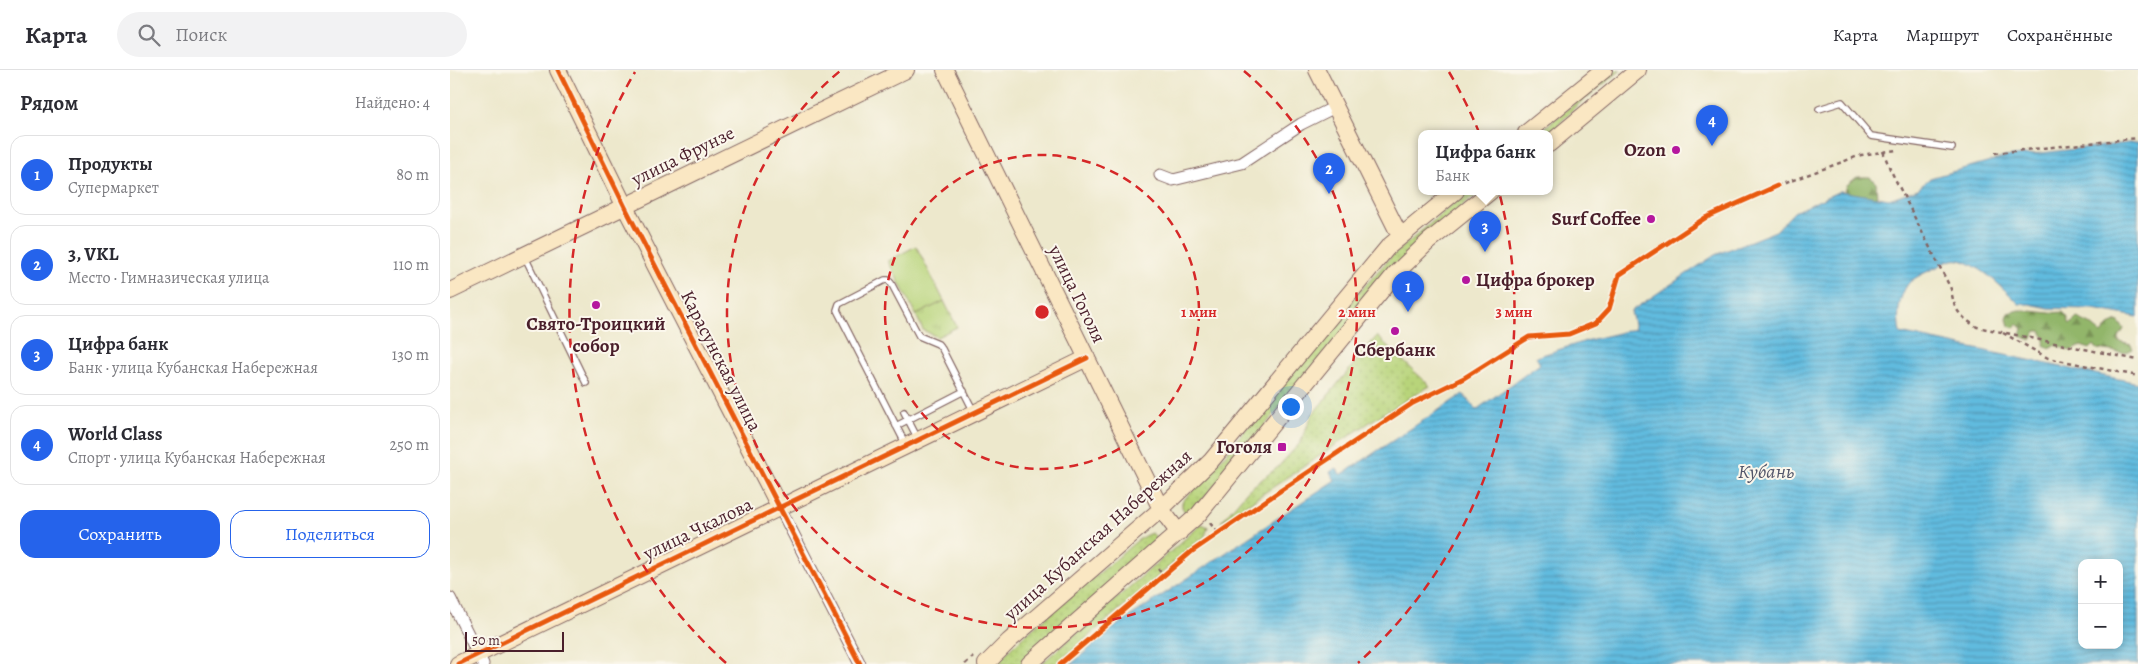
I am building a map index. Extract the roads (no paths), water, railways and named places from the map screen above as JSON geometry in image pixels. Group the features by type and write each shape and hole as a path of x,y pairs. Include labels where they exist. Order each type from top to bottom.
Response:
{"street":[{"name":"Карасунская улица","path":"558,70 625,206 860,664"},
{"name":"улица Фрунзе","path":"450,291 906,70"},
{"name":"улица Гоголя","path":"945,70 1161,510 1179,533"},
{"path":"1317,70 1400,236"},
{"path":"1530,130 1604,70"},
{"path":"1553,141 1638,70"},
{"path":"1160,175 1173,180 1242,163 1302,124 1335,107"},
{"name":"улица Кубанская Набережная","path":"986,664 1009,641 1161,510 1211,461 1370,269 1400,236 1451,195"},
{"path":"1030,664 1198,515 1395,274 1428,242 1485,195"},
{"name":"улица Чкалова","path":"458,664 481,659 779,506 1086,358"},
{"path":"450,598 481,659"}],"lane":[{"path":"1819,109 1842,102 1871,136 1952,148"},
{"path":"525,255 586,383"},
{"path":"912,442 896,426 837,310 839,304 888,280 919,336 934,342 942,349 974,412"},
{"path":"896,426 964,392"},
{"path":"904,412 908,420 912,442"}],"water":[{"name":"Кубань","path":"2138,142 2138,317 2093,309 2049,308 2019,304 1984,272 1968,263 1956,260 1944,263 1917,277 1908,284 1902,295 1899,307 1899,320 1900,333 2138,383 2138,664 1071,664 1116,626 1335,480 1330,472 1336,468 1341,475 1463,394 1476,410 1540,364 1536,357 1589,340 1635,329 1631,311 1715,255 1776,231 1794,212 1840,191 1889,199 1918,189 1930,178 2005,157"}],"place":[{"name":"World Class","path":"1712,146"},
{"name":"Ozon","path":"1676,150"},
{"name":"3, VKL","path":"1329,194"},
{"name":"Surf Coffee","path":"1651,219"},
{"name":"Цифра банк","path":"1485,252"},
{"name":"Цифра брокер","path":"1466,280"},
{"name":"Свято-Троицкий собор","path":"596,305"},
{"name":"Продукты","path":"1408,312"},
{"name":"Сбербанк","path":"1395,331"},
{"name":"Гоголя","path":"1282,447"}]}
